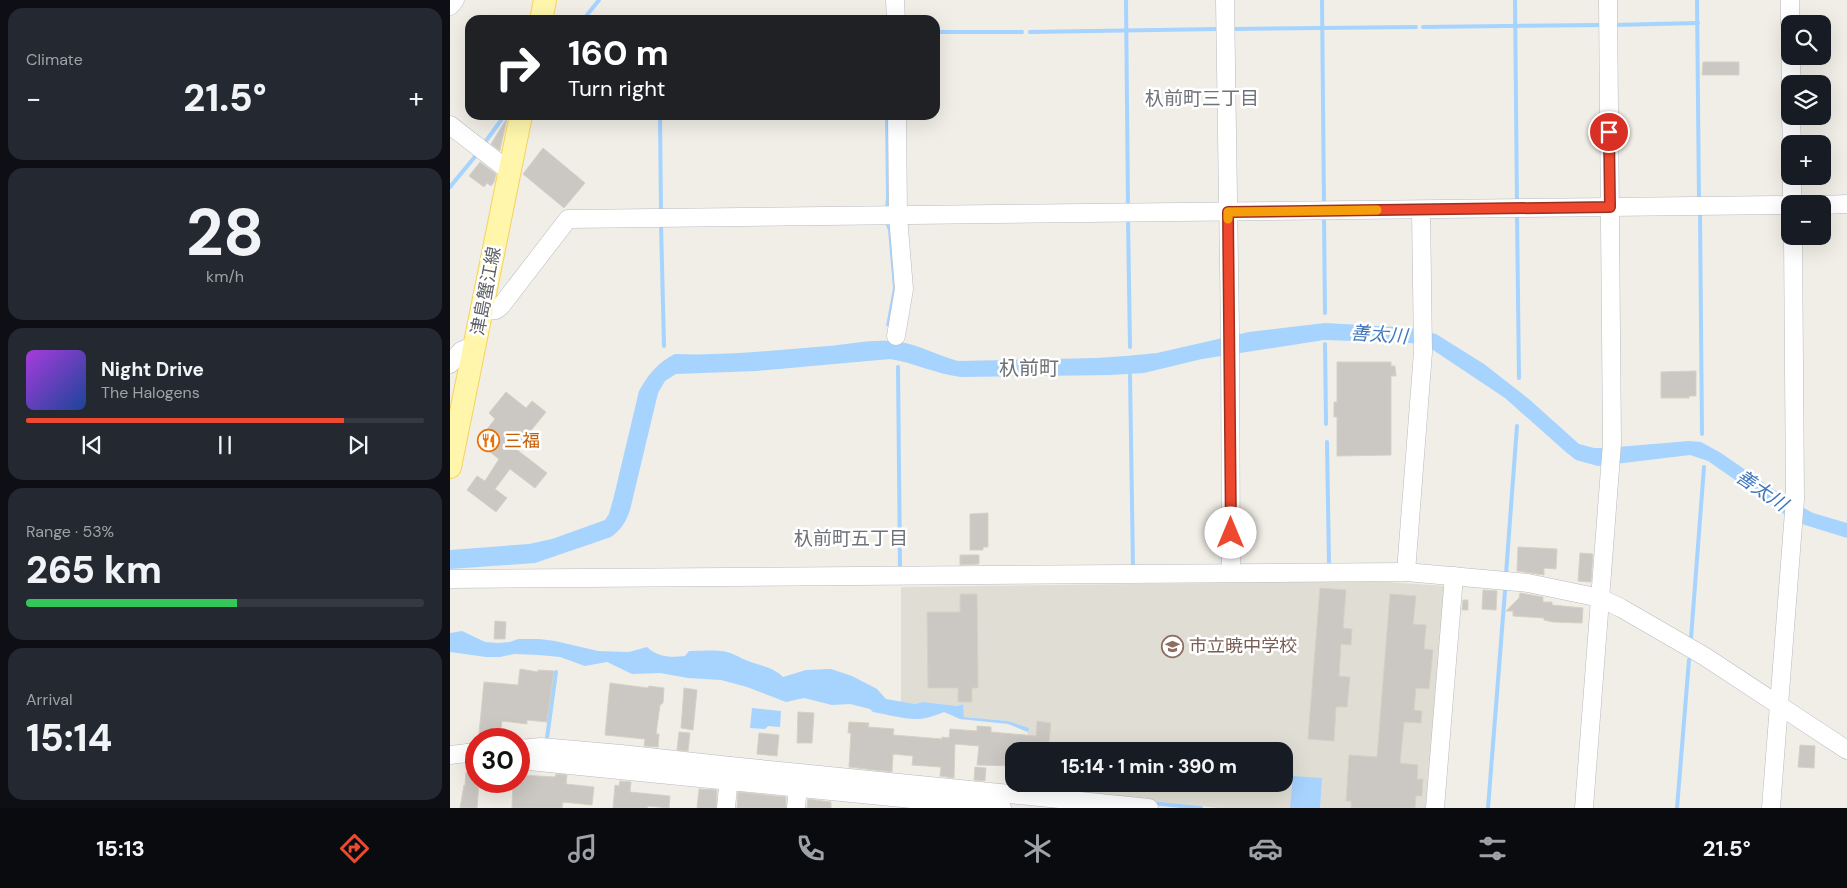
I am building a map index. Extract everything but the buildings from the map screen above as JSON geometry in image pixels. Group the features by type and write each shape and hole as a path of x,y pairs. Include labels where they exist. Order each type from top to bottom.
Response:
{"main road":[{"path":"542,15 545,0"},
{"name":"津島蟹江線","path":"450,467 520,120"}],"street":[{"path":"450,6 455,0"},
{"path":"895,0 896,15"},
{"path":"1225,0 1230,332 1231,573"},
{"path":"1584,808 1612,443 1608,0"},
{"path":"1790,0 1790,15"},
{"path":"896,336 904,289 890,216 897,120"},
{"path":"450,125 509,171"},
{"path":"482,311 496,310 501,306 568,219 1781,204"},
{"path":"1831,205 1847,204"},
{"path":"1406,572 1423,352 1421,210"},
{"path":"1771,808 1795,498 1793,245"},
{"path":"450,364 461,351 475,345"},
{"path":"450,580 1406,572 1528,583 1600,598 1621,608 1704,656 1847,750"},
{"path":"1435,808 1454,576"},
{"path":"530,748 541,747 620,754 729,773 865,801 1002,808"},
{"path":"450,755 465,753"},
{"path":"530,761 729,773 1149,808"},
{"path":"450,766 465,765"},
{"path":"726,808 729,773"},
{"path":"796,808 798,787"}],"shaded area":[{"name":"市立暁中学校","path":"1372,581 1446,586 1432,808 1219,808 1070,792 1293,792 1293,742 1027,742 1028,728 1008,721 964,717 962,704 957,706 923,702 915,704 901,702 901,587"}],"water":[{"path":"885,120 890,120 898,289 891,327 886,326 893,288 888,230 884,220 886,197"},
{"name":"善太川","path":"1325,323 1412,328 1436,334 1484,364 1530,400 1579,444 1594,448 1606,448 1689,441 1701,442 1721,453 1786,498 1813,513 1847,523 1847,538 1805,525 1787,516 1708,461 1690,455 1598,466 1576,460 1505,398 1427,346 1411,343 1324,340 1202,359 1144,373 1110,375 961,377 890,359 757,371 676,374 665,381 658,393 630,510 618,532 611,537 535,563 450,569 450,550 529,544 552,539 605,520 609,514 614,496 639,391 654,369 675,354 752,352 891,341 907,343 958,361 1096,358 1157,353 1249,332"},
{"path":"462,631 485,642 498,643 518,639 539,639 598,651 629,652 647,647 655,653 670,657 685,656 689,651 725,652 771,669 783,677 806,670 831,669 852,676 877,689 886,699 915,704 923,702 957,706 963,704 964,717 1008,721 1029,728 1028,732 1008,724 960,719 944,712 926,718 911,719 873,712 870,709 850,704 832,705 804,698 786,702 747,687 721,680 688,678 660,673 632,674 607,662 585,666 560,657 514,654 486,657 450,652 450,633"},
{"path":"752,708 781,711 780,727 750,728"},
{"path":"1293,776 1322,778 1320,808 1290,808"}],"waterway":[{"path":"587,15 599,0"},
{"path":"1126,0 1128,207"},
{"path":"1322,0 1324,205"},
{"path":"1515,0 1517,203"},
{"path":"1697,0 1699,201"},
{"path":"1613,25 1698,23"},
{"path":"1423,27 1602,25"},
{"path":"1234,29 1416,27"},
{"path":"1030,32 1217,29"},
{"path":"940,32 1022,32"},
{"path":"483,145 501,120"},
{"path":"660,120 661,212"},
{"path":"450,187 478,153"},
{"path":"1700,212 1702,434"},
{"path":"1517,215 1519,378"},
{"path":"1324,216 1325,313"},
{"path":"1128,219 1130,347"},
{"path":"661,224 664,346"},
{"path":"1325,344 1326,424"},
{"path":"898,367 900,568"},
{"path":"1130,375 1133,567"},
{"path":"1506,574 1517,426"},
{"path":"1327,442 1329,564"},
{"path":"1691,638 1704,467"},
{"path":"1488,808 1505,591"},
{"path":"1677,808 1689,660"},
{"path":"547,738 556,672"},
{"path":"1151,803 1201,808"}],"slow traffic":[{"path":"1228,219 1228,212 1377,210"}],"place":[{"name":"三福","path":"488,441"},
{"name":"市立暁中学校","path":"1173,646"}],"district":[{"name":"杁前町三丁目","path":"1202,98"},
{"name":"杁前町","path":"1029,368"},
{"name":"杁前町五丁目","path":"851,538"}],"route":[{"path":"1231,533 1228,212 1610,207 1609,132"}]}
